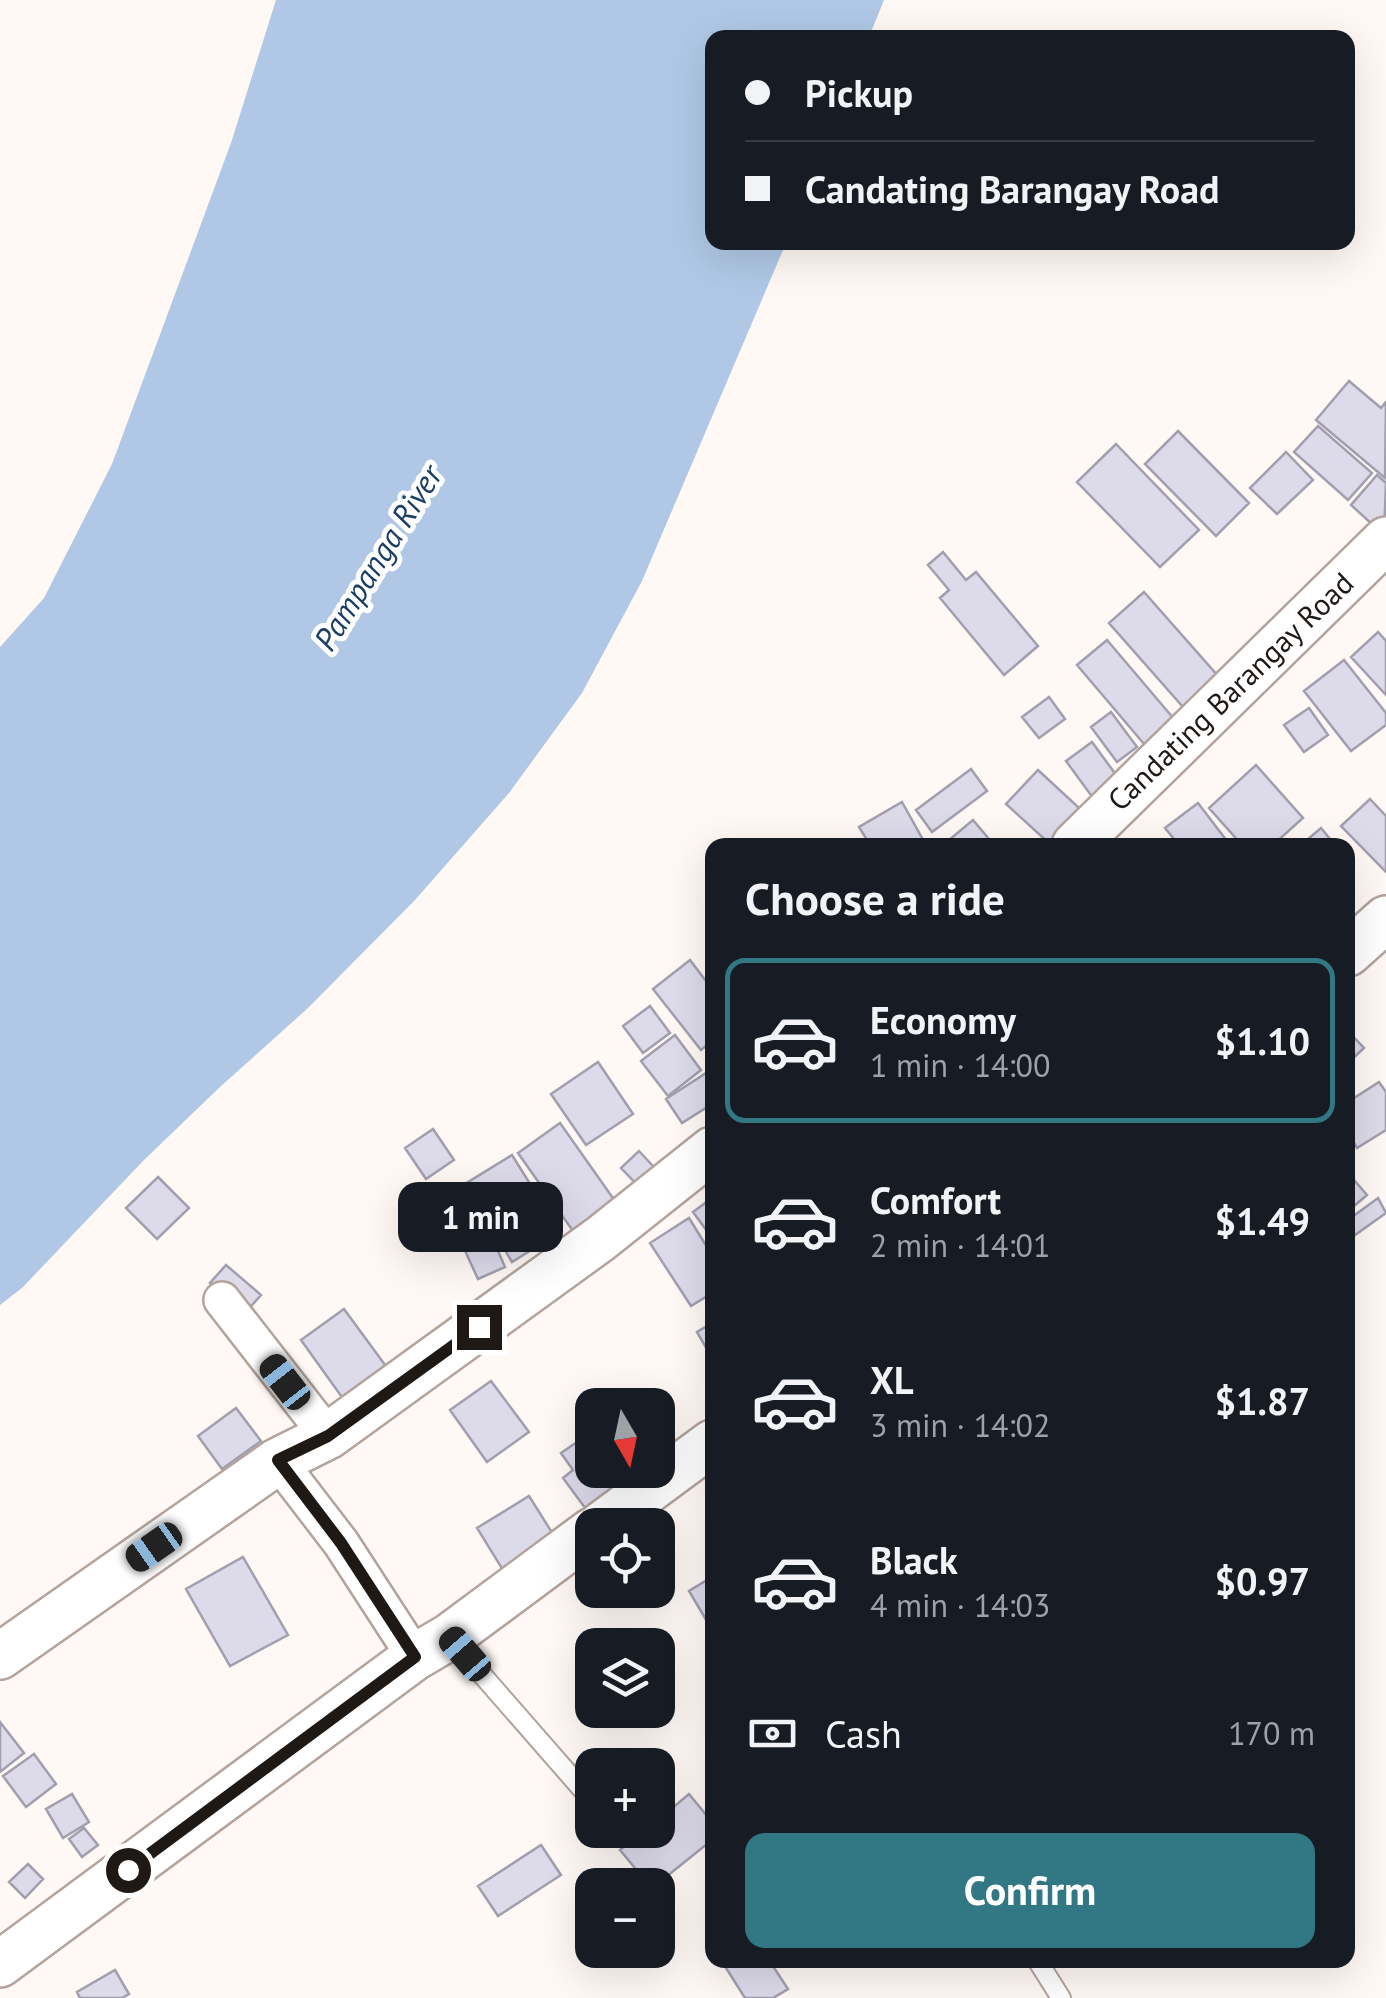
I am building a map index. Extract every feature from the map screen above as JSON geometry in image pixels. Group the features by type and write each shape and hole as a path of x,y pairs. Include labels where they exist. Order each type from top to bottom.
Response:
{"street":[{"name":"Candating Barangay Road","path":"1083,838 1386,540"},
{"path":"1355,946 1386,919"},
{"path":"0,1656 278,1460 328,1436 600,1240 705,1156"},
{"path":"222,1300 328,1436"},
{"path":"627,1508 705,1458"},
{"path":"278,1460 341,1543 432,1647"},
{"path":"0,1964 575,1543"}],"lane":[{"path":"432,1647 575,1784"},
{"path":"1041,1968 1062,1998"}],"water":[{"name":"Pampanga River","path":"276,0 884,0 872,30 705,30 705,250 783,250 642,581 582,693 509,793 415,900 308,1008 144,1160 22,1288 0,1305 0,647 44,598 112,464 231,143"}],"building":[{"path":"1349,381 1381,408 1386,402 1385,478 1316,420"},
{"path":"1318,426 1372,473 1348,500 1294,452"},
{"path":"1178,431 1249,503 1216,536 1145,464"},
{"path":"1116,444 1199,530 1160,567 1077,482"},
{"path":"1286,452 1313,480 1277,514 1250,488"},
{"path":"1377,475 1386,483 1384,535 1351,505"},
{"path":"943,552 966,580 976,572 1038,646 1004,675 940,598 949,590 928,565"},
{"path":"1144,592 1218,676 1183,707 1109,623"},
{"path":"1378,632 1386,641 1386,695 1351,657"},
{"path":"1107,640 1180,726 1150,751 1077,665"},
{"path":"1344,660 1386,713 1386,725 1351,751 1304,691"},
{"path":"1049,697 1065,719 1039,738 1022,717"},
{"path":"1309,708 1328,735 1304,752 1284,725"},
{"path":"1111,712 1137,747 1117,762 1091,727"},
{"path":"1092,742 1122,783 1096,802 1066,761"},
{"path":"1256,765 1303,818 1281,838 1236,838 1209,808"},
{"path":"971,769 987,791 932,832 916,810"},
{"path":"1038,770 1091,819 1073,838 1043,838 1006,804"},
{"path":"1370,799 1386,816 1386,872 1355,838 1341,826"},
{"path":"902,802 922,838 866,838 859,827"},
{"path":"1198,803 1225,838 1173,838 1165,828"},
{"path":"973,820 988,838 951,838"},
{"path":"1321,828 1329,838 1309,838"},
{"path":"690,960 705,980 705,1047 701,1050 653,989"},
{"path":"650,1006 670,1033 643,1053 623,1026"},
{"path":"675,1035 701,1070 668,1096 641,1061"},
{"path":"1355,1038 1364,1048 1355,1056"},
{"path":"598,1062 633,1114 586,1145 551,1094"},
{"path":"705,1074 705,1108 682,1123 666,1099"},
{"path":"1379,1082 1386,1092 1386,1130 1357,1148 1355,1145 1355,1097"},
{"path":"560,1123 615,1201 573,1231 518,1153"},
{"path":"433,1129 454,1160 426,1179 405,1148"},
{"path":"639,1151 664,1178 647,1195 621,1168"},
{"path":"512,1155 560,1232 512,1262 465,1184"},
{"path":"158,1177 189,1208 157,1239 126,1208"},
{"path":"1355,1181 1367,1195 1355,1205"},
{"path":"1378,1198 1386,1213 1355,1235 1355,1215"},
{"path":"705,1203 705,1228 693,1212"},
{"path":"689,1218 705,1244 705,1297 691,1306 650,1243"},
{"path":"489,1230 505,1267 478,1279 461,1242"},
{"path":"226,1265 261,1295 245,1313 210,1283"},
{"path":"344,1309 388,1369 344,1400 301,1340"},
{"path":"705,1327 705,1346 697,1332"},
{"path":"491,1381 529,1432 487,1462 450,1410"},
{"path":"236,1408 261,1441 222,1469 198,1436"},
{"path":"575,1443 575,1488 630,1488 633,1492 611,1508 585,1508 563,1478 573,1470 561,1453"},
{"path":"529,1496 563,1550 511,1583 477,1528"},
{"path":"243,1557 288,1635 230,1666 186,1589"},
{"path":"705,1581 705,1618 689,1591"},
{"path":"0,1722 24,1753 0,1772"},
{"path":"34,1754 56,1784 26,1807 3,1776"},
{"path":"72,1794 89,1822 63,1838 46,1809"},
{"path":"689,1794 705,1813 705,1846 675,1870 635,1868 620,1850 675,1848 675,1806"},
{"path":"84,1828 98,1845 82,1857 69,1839"},
{"path":"541,1845 561,1875 498,1916 478,1886"},
{"path":"28,1864 43,1879 25,1898 9,1882"},
{"path":"726,1968 774,1968 788,1989 773,1998 745,1998"},
{"path":"115,1970 129,1994 122,1998 80,1998 77,1992"}],"route":[{"path":"128,1870 415,1657 341,1543 278,1460 328,1436 479,1327"}]}
